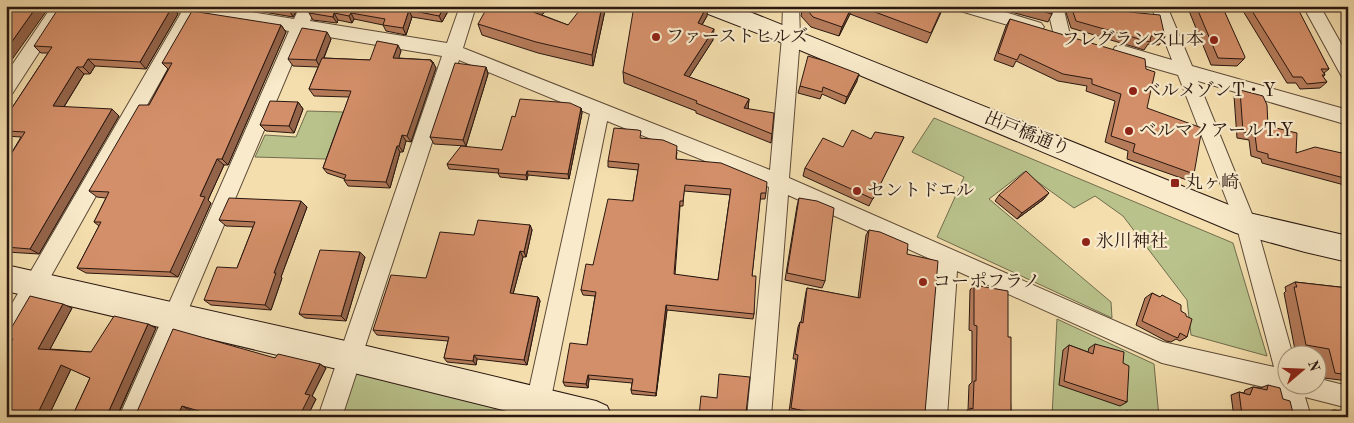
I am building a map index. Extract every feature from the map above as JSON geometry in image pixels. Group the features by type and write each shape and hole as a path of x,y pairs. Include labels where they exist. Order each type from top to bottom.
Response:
{"street":[{"path":"6,89 61,6"},
{"path":"130,417 308,6"},
{"path":"330,417 468,6"},
{"name":"出戸橋通り","path":"711,6 1246,224 1348,249"},
{"path":"758,417 791,37 791,6"},
{"path":"1055,6 1061,35"},
{"path":"1159,6 1246,224 1279,346"},
{"path":"1311,6 1348,72"},
{"path":"6,335 20,281 183,8 453,51 778,182 1162,352 1276,379"},
{"path":"972,8 1080,40"},
{"path":"1108,48 1348,118"},
{"path":"538,403 600,109"},
{"path":"934,417 948,257"},
{"path":"20,281 350,357 596,417"},
{"path":"1326,392 1348,397"},
{"path":"1293,396 1299,417"}],"green space":[{"path":"307,111 343,112 326,159 255,157 265,135 296,137"},
{"path":"934,118 1233,243 1267,356 1191,335 1187,300 1123,216 1095,196 1074,208 1024,172 989,199 1111,302 1112,318 937,237 964,177 912,152"},
{"path":"1057,319 1154,364 1159,417 1052,417"},
{"path":"354,370 535,417 338,417"}],"building":[{"path":"6,6 37,6 6,50"},
{"path":"60,6 172,7 140,62 88,59 83,67 77,67 53,106 112,109 30,249 6,247 6,162 25,132 6,131 6,117 52,47 34,46"},
{"path":"264,6 291,6 289,10"},
{"path":"311,6 445,6 439,16 409,10 403,28 383,25 385,19 351,13 349,16 334,13 333,17 309,13"},
{"path":"488,6 538,6 533,12 568,25 583,6 602,6 592,55 536,42 478,24"},
{"path":"634,6 654,6 667,11 670,6 707,6 698,23 714,29 684,75 749,99 744,108 774,113 772,134 696,103 697,101 623,72"},
{"path":"804,6 852,6 842,27 813,17"},
{"path":"859,6 943,6 931,33"},
{"path":"1024,6 1051,6 1052,14"},
{"path":"1071,6 1132,6 1129,12 1160,15 1165,37 1151,36 1150,42 1076,21"},
{"path":"1196,6 1222,6 1245,57 1244,59 1218,58"},
{"path":"1249,6 1297,7 1329,69 1321,69 1325,75 1322,75 1327,82 1307,84 1302,77 1293,77"},
{"path":"192,11 281,25 222,159 217,159 200,196 205,197 170,272 77,268 101,222 94,222 109,192 89,191 139,105 149,105 172,63 162,63"},
{"path":"1010,19 1145,59 1146,69 1155,72 1147,108 1202,128 1194,174 1133,152 1135,144 1111,136 1121,94 1092,84 1092,79 1063,74 1020,54 1017,60 998,53"},
{"path":"302,28 327,32 316,60 288,59"},
{"path":"377,41 398,45 393,58 431,60 433,62 407,136 402,135 399,146 397,146 386,182 344,180 346,175 323,168 351,91 309,89 322,58 370,60"},
{"path":"808,56 859,74 847,97 823,87 822,92 800,86"},
{"path":"455,63 486,67 463,140 430,137"},
{"path":"1240,90 1263,96 1267,105 1268,126 1297,133 1296,153 1315,147 1346,154 1346,148 1348,149 1348,179 1268,158 1268,154 1257,151 1255,135 1243,132"},
{"path":"520,99 570,103 581,108 568,174 527,171 526,175 498,173 499,169 447,164 461,146 502,150 512,116 515,117"},
{"path":"270,101 298,102 289,126 260,125"},
{"path":"614,128 638,130 641,131 640,138 663,140 677,146 676,159 721,163 767,182 766,193 761,193 752,276 756,276 754,314 666,305 656,393 631,390 633,379 588,375 586,384 563,382 570,343 587,345 596,292 581,290 586,264 593,265 608,199 633,201 639,164 608,161","holes":["685,185 731,189 718,280 674,274 680,201 683,201"]},
{"path":"852,130 871,139 875,132 904,137 873,199 805,168 823,138 843,147"},
{"path":"1026,171 1049,193 1022,213 999,195"},
{"path":"229,198 301,201 274,273 276,273 265,305 204,300 217,267 237,268 255,222 219,220"},
{"path":"799,198 817,201 834,208 825,281 787,273"},
{"path":"478,220 530,225 524,252 520,251 510,293 538,297 524,360 474,355 473,361 444,358 449,337 373,330 391,275 426,278 440,232 474,235"},
{"path":"869,230 880,232 908,244 907,254 938,261 925,413 933,415 933,417 831,417 791,408 798,355 795,354 800,322 803,323 807,288 860,298"},
{"path":"320,250 360,252 341,316 299,314"},
{"path":"1295,282 1348,288 1348,375 1335,373 1329,349 1326,348 1326,346 1306,345 1294,287 1297,287"},
{"path":"974,285 1008,291 1008,337 1011,337 1011,413 1008,412 1008,417 970,417 970,408 973,409 974,381 976,381 977,326 974,325"},
{"path":"1152,293 1160,297 1162,295 1181,305 1181,311 1192,319 1187,337 1180,333 1178,338 1142,321"},
{"path":"30,296 63,304 38,349 91,352 114,316 148,324 108,413 110,415 136,414 173,329 275,358 278,354 320,364 305,394 310,395 299,417 219,417 182,406 177,417 72,417 90,378 61,365 36,417 6,417 6,351 13,339 6,337"},
{"path":"1095,344 1124,352 1123,363 1129,366 1127,402 1064,381 1069,345 1093,354"},
{"path":"719,374 750,377 747,417 699,416 701,396 717,398"},
{"path":"1268,385 1276,387 1276,396 1282,396 1283,399 1290,401 1294,417 1244,417 1242,415 1239,392 1250,395 1253,387 1267,390"},
{"path":"1334,410 1348,412 1348,417 1336,417"},
{"path":"1127,411 1143,417 1127,417"}],"place":[{"name":"ファーストヒルズ","path":"656,37"},
{"name":"フレグランス山本","path":"1214,40"},
{"name":"ベルメゾンT・Y","path":"1133,91"},
{"name":"ベルマノアールT.Y","path":"1129,131"},
{"name":"丸ヶ崎","path":"1175,183"},
{"name":"セントドエル","path":"857,191"},
{"name":"氷川神社","path":"1086,242"},
{"name":"コーポフラノ","path":"923,282"}]}
